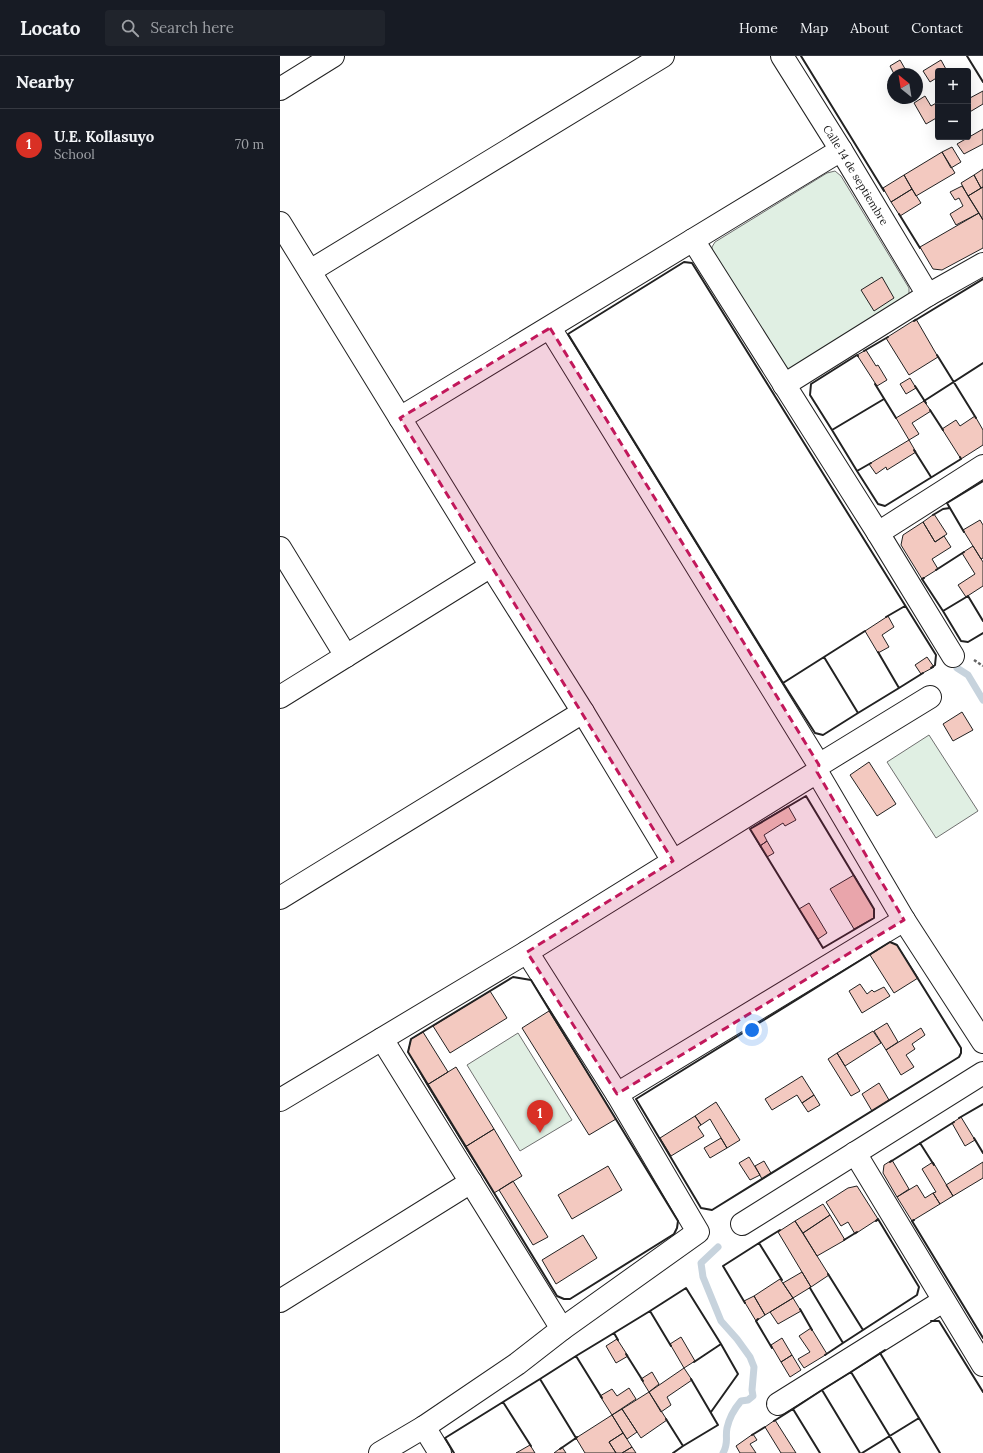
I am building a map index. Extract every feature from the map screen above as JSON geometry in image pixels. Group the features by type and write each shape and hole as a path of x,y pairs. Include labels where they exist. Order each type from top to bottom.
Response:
{"street":[{"path":"280,89 333,56"},
{"path":"310,271 663,56"},
{"name":"Calle 14 de septiembre","path":"782,56 841,150 928,296"},
{"path":"400,418 841,150"},
{"path":"280,223 491,566 583,712 673,861"},
{"path":"694,240 784,386 878,533 953,656"},
{"path":"784,386 928,296 983,264"},
{"path":"550,328 818,769 904,920 983,1042"},
{"path":"878,533 983,466"},
{"path":"280,548 346,656"},
{"path":"280,697 491,566"},
{"path":"280,1100 527,952 930,697"},
{"path":"280,898 583,712"},
{"path":"617,1094 904,920"},
{"path":"380,1453 424,1427 517,1364 562,1329 698,1232 617,1094 527,952"},
{"path":"382,1039 562,1329"},
{"path":"742,1224 983,1073"},
{"path":"855,1154 983,1365"},
{"path":"280,1301 471,1182"},
{"path":"778,1404 943,1301"},
{"path":"424,1427 440,1453"}],"highlighted area":[{"path":"550,328 819,765 817,772 904,920 617,1094 527,952 673,861 400,418"}],"green space":[{"path":"835,171 841,176 909,288 909,296 790,370 782,365 712,252 712,247 715,242 827,173"},
{"path":"929,735 978,811 936,838 887,762"},
{"path":"518,1033 572,1120 520,1151 467,1065"}],"building":[{"path":"900,60 905,68 891,68 890,66"},
{"path":"941,60 945,68 935,68 935,79 930,82 923,71"},
{"path":"983,91 983,104 971,111 971,104 971,97"},
{"path":"925,96 931,106 935,104 935,119 926,124 915,104 923,104 923,97"},
{"path":"983,129 983,144 964,154 957,144 964,140 971,140 971,136"},
{"path":"952,147 961,162 951,168 942,152"},
{"path":"942,152 955,173 916,196 904,175"},
{"path":"983,169 983,187 981,188 974,175"},
{"path":"904,175 912,189 891,202 883,188"},
{"path":"974,175 981,188 968,196 961,183"},
{"path":"962,186 979,213 956,225 950,214 963,206 959,198 955,200 950,192"},
{"path":"983,187 983,220 968,196"},
{"path":"912,189 921,203 900,216 891,202"},
{"path":"979,213 983,220 983,248 942,270 933,269 920,247"},
{"path":"882,277 894,298 874,311 861,290"},
{"path":"916,319 938,357 909,375 886,338"},
{"path":"866,350 876,366 878,365 887,380 877,386 857,355"},
{"path":"910,378 916,388 906,394 900,384"},
{"path":"924,401 931,411 912,423 919,434 909,440 896,418"},
{"path":"975,416 983,430 983,445 961,459 942,429 956,420 960,426"},
{"path":"909,440 916,452 887,470 886,467 876,474 869,464"},
{"path":"934,514 947,534 935,542 923,522"},
{"path":"980,520 983,525 983,558 981,559 963,530"},
{"path":"923,522 935,542 944,536 951,547 932,559 938,569 922,579 901,545 903,535"},
{"path":"973,546 983,562 983,586 966,597 958,585 975,574 962,553"},
{"path":"888,616 894,627 882,635 889,647 878,653 865,631"},
{"path":"927,657 934,667 921,674 915,665"},
{"path":"962,712 973,730 953,741 943,724"},
{"path":"869,762 896,804 877,816 850,775"},
{"path":"788,806 796,820 785,826 783,823 764,835 767,841 760,846 750,829"},
{"path":"767,841 774,853 767,857 760,846"},
{"path":"854,875 874,909 874,918 854,929 830,889"},
{"path":"809,903 827,933 818,939 799,909"},
{"path":"890,942 897,945 918,978 894,993 870,955"},
{"path":"860,984 867,994 872,990 874,992 884,987 890,996 862,1013 849,991"},
{"path":"490,991 507,1018 450,1053 433,1026"},
{"path":"549,1011 616,1119 589,1135 522,1028"},
{"path":"887,1023 898,1042 886,1050 874,1031"},
{"path":"921,1028 925,1035 912,1044 915,1049 906,1055 914,1067 901,1075 886,1050"},
{"path":"873,1031 881,1043 845,1066 837,1053"},
{"path":"423,1032 448,1072 427,1085 408,1052 411,1039"},
{"path":"837,1053 860,1091 851,1096 828,1059"},
{"path":"456,1067 494,1129 465,1147 427,1085"},
{"path":"802,1076 814,1095 802,1103 797,1095 772,1110 765,1099"},
{"path":"879,1083 889,1100 872,1111 862,1094"},
{"path":"814,1095 820,1105 808,1112 802,1103"},
{"path":"716,1102 740,1140 727,1148 710,1119 701,1125 695,1116"},
{"path":"695,1116 701,1125 698,1127 704,1136 671,1156 660,1138"},
{"path":"961,1117 975,1140 965,1146 952,1123"},
{"path":"494,1129 522,1176 494,1193 465,1147"},
{"path":"721,1138 727,1148 710,1158 704,1148"},
{"path":"749,1157 760,1175 750,1180 739,1163"},
{"path":"892,1160 909,1189 897,1197 883,1173 884,1165"},
{"path":"764,1161 771,1173 762,1179 755,1166"},
{"path":"933,1162 953,1196 940,1204 933,1193 936,1192 922,1169"},
{"path":"983,1162 983,1178 953,1196 946,1185"},
{"path":"608,1166 622,1190 572,1219 558,1195"},
{"path":"513,1181 548,1237 533,1245 499,1190"},
{"path":"917,1185 925,1198 933,1193 940,1204 912,1221 897,1197"},
{"path":"857,1186 878,1219 855,1234 848,1222 841,1226 826,1202 848,1188"},
{"path":"823,1204 830,1215 803,1233 795,1221"},
{"path":"830,1215 845,1240 817,1256 803,1233"},
{"path":"795,1221 829,1275 811,1287 778,1232"},
{"path":"583,1235 597,1258 556,1284 542,1260"},
{"path":"802,1272 811,1287 793,1298 783,1283"},
{"path":"780,1279 793,1298 765,1315 754,1296"},
{"path":"754,1296 765,1315 756,1321 744,1301"},
{"path":"793,1298 801,1311 778,1324 770,1312"},
{"path":"811,1328 827,1354 804,1368 798,1359 810,1352 799,1336"},
{"path":"681,1337 695,1361 684,1368 670,1344"},
{"path":"782,1338 792,1355 781,1362 771,1345"},
{"path":"617,1339 628,1356 616,1363 606,1346"},
{"path":"792,1355 801,1370 790,1377 781,1362"},
{"path":"684,1368 692,1380 667,1397 671,1405 661,1412 649,1392"},
{"path":"652,1372 659,1384 649,1392 641,1379"},
{"path":"629,1388 636,1399 612,1415 600,1396 612,1389 617,1396"},
{"path":"649,1392 667,1420 641,1438 622,1409"},
{"path":"622,1409 637,1432 627,1439 612,1415"},
{"path":"612,1415 623,1433 609,1442 616,1453 585,1453 576,1438"},
{"path":"775,1420 796,1453 781,1453 765,1427"},
{"path":"623,1433 632,1447 622,1453 616,1453 609,1442"},
{"path":"753,1434 757,1440 750,1444 756,1453 740,1453 736,1446"},
{"path":"530,1445 535,1453 516,1453"},
{"path":"562,1447 566,1453 554,1453"},
{"path":"632,1447 636,1453 622,1453"}],"waterway":[{"path":"957,668 968,675 983,700"},
{"path":"718,1247 701,1263 703,1277 721,1321 750,1357 754,1367 752,1390 753,1396 748,1400 741,1401 732,1414 726,1432 726,1443 723,1453"}],"wall":[{"path":"801,56 884,191"},
{"path":"967,56 983,82"},
{"path":"899,214 920,248"},
{"path":"783,683 568,334 684,262 692,263 936,655 935,665 931,668"},
{"path":"914,321 983,279"},
{"path":"864,351 888,337"},
{"path":"832,430 810,395 811,384 857,355 858,356"},
{"path":"937,355 976,418"},
{"path":"924,401 983,363"},
{"path":"875,384 896,418"},
{"path":"915,386 926,403"},
{"path":"857,471 832,430 884,399"},
{"path":"930,410 943,430"},
{"path":"914,450 931,477"},
{"path":"871,463 857,471 878,504 885,506 961,459 960,457"},
{"path":"964,532 947,503 983,481"},
{"path":"933,515 943,509 950,508"},
{"path":"936,570 964,552"},
{"path":"924,578 922,579 943,611 968,596"},
{"path":"968,596 983,621"},
{"path":"886,617 905,606"},
{"path":"943,611 961,641 968,642 983,633"},
{"path":"858,713 823,735 815,733 783,683 865,631"},
{"path":"824,657 858,713 899,688 878,652"},
{"path":"899,688 923,673"},
{"path":"806,796 874,909 874,918 823,948 750,829 806,796"},
{"path":"890,942 897,945 961,1048 959,1057 712,1210 701,1208 636,1099 890,942"},
{"path":"513,977 531,980 678,1221 674,1234 570,1299 564,1299 557,1296 408,1052 411,1039 513,977"},
{"path":"959,1118 983,1104"},
{"path":"890,1162 954,1122"},
{"path":"974,1138 983,1153"},
{"path":"920,1143 934,1165"},
{"path":"810,1288 843,1343 917,1295 919,1287 878,1219 876,1221"},
{"path":"914,1220 912,1221 983,1338"},
{"path":"759,1243 780,1230"},
{"path":"844,1240 857,1232"},
{"path":"745,1303 723,1266 759,1243 782,1280"},
{"path":"828,1274 863,1330"},
{"path":"671,1346 650,1311 686,1288 721,1344"},
{"path":"800,1309 812,1330"},
{"path":"618,1340 614,1333 650,1311"},
{"path":"758,1319 756,1321 772,1348"},
{"path":"931,1321 939,1321 983,1392"},
{"path":"602,1398 576,1356 614,1333"},
{"path":"825,1355 843,1343"},
{"path":"694,1362 721,1344 738,1374 711,1412"},
{"path":"885,1350 851,1372 900,1453"},
{"path":"880,1353 940,1453"},
{"path":"626,1354 643,1381"},
{"path":"576,1356 540,1379 576,1438 577,1437"},
{"path":"851,1372 822,1390 860,1453"},
{"path":"531,1446 503,1402 540,1379"},
{"path":"683,1446 718,1425 691,1379"},
{"path":"820,1453 793,1409 822,1390"},
{"path":"454,1453 445,1438 503,1402"},
{"path":"774,1421 793,1409"},
{"path":"862,1453 919,1418"},
{"path":"666,1419 683,1446 673,1453"},
{"path":"752,1435 765,1427"},
{"path":"560,1449 576,1439"}],"place":[{"name":"U.E. Kollasuyo","path":"540,1133"}]}
